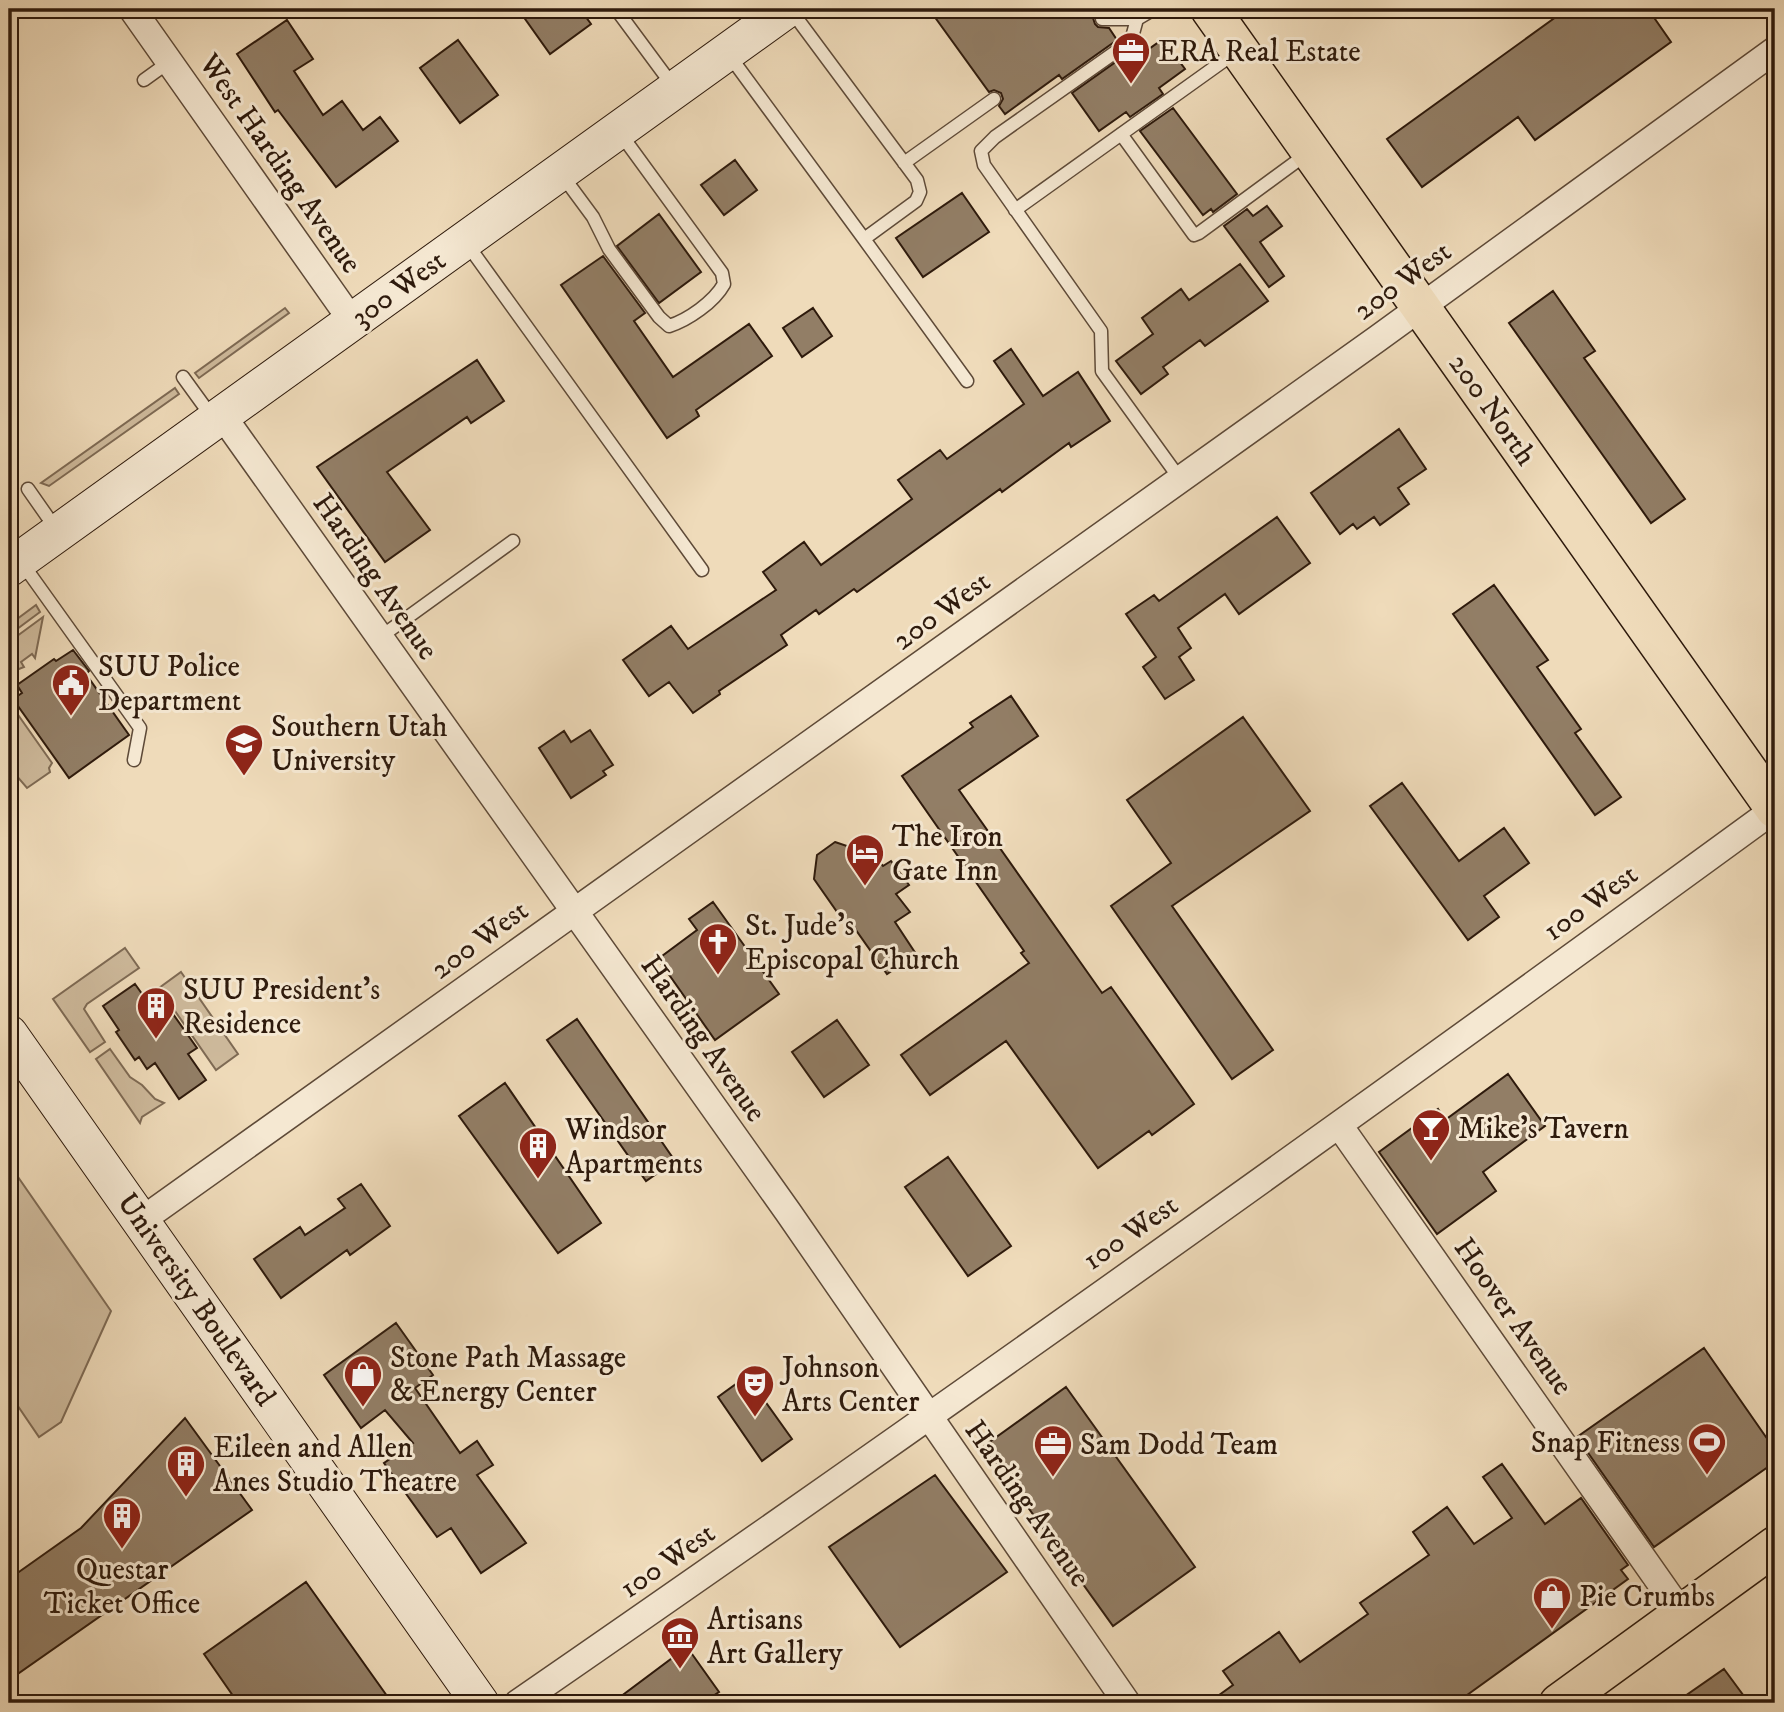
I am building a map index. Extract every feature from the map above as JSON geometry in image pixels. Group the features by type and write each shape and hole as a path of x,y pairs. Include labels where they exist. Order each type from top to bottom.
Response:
{"main road":[{"name":"200 North","path":"1210,9 1775,809"},
{"path":"1559,1703 1775,1546"}],"street":[{"name":"West Harding Avenue","path":"132,9 352,321"},
{"name":"300 West","path":"14,564 789,9"},
{"name":"200 West","path":"142,1220 1422,307 1775,50"},
{"name":"Harding Avenue","path":"218,418 379,638 788,1212 1127,1703"},
{"name":"100 West","path":"518,1703 668,1601 1339,1125 1775,809"},
{"name":"University Boulevard","path":"9,1034 480,1703"},
{"name":"Hoover Avenue","path":"1339,1125 1682,1614"}],"lane":[{"path":"616,9 676,89"},
{"path":"789,9 917,180 920,192 916,201 864,239"},
{"path":"1102,19 1137,19 1154,9"},
{"path":"1137,19 1131,41 995,136 981,151 984,165 1101,331 1102,371 1180,479"},
{"path":"1016,210 1239,50"},
{"path":"727,52 967,381"},
{"path":"144,79 169,62"},
{"path":"904,163 994,99"},
{"path":"560,172 593,217 609,249 659,317 669,326 681,322 719,293 724,284 722,273 618,130"},
{"path":"1121,134 1194,235 1311,151"},
{"path":"464,241 702,570"},
{"path":"183,377 218,418"},
{"path":"28,489 58,532"},
{"path":"379,638 513,541"},
{"path":"14,564 140,728 134,760"}],"shaded area":[{"path":"285,308 289,313 199,378 195,373"},
{"path":"175,388 179,394 49,486 41,483"},
{"path":"36,605 40,612 9,635 9,625"},
{"path":"43,617 35,658 32,654 21,662 24,667 9,673 9,642"},
{"path":"9,702 52,763 50,772 27,788 9,767"},
{"path":"125,948 139,968 87,1004 84,1009 105,1042 90,1052 53,999"},
{"path":"181,972 238,1054 216,1070 159,988"},
{"path":"110,1049 130,1077 155,1099 164,1103 142,1117 140,1123 96,1059"},
{"path":"9,1164 111,1311 61,1422 39,1437 9,1393"}],"building":[{"path":"518,9 580,9 591,24 550,54"},
{"path":"929,9 1095,9 1095,24 1109,28 1117,40 1062,79 1059,75 1005,114 999,106 1003,99 1001,93 994,90 989,92"},
{"path":"1567,9 1648,9 1671,42 1535,140 1518,117 1422,187 1387,139"},
{"path":"287,20 313,59 294,71 323,115 342,101 363,130 380,117 398,141 336,187 278,110 275,112 237,54"},
{"name":"ERA Real Estate","path":"1163,39 1185,69 1159,88 1163,94 1130,117 1126,112 1099,131 1072,93 1127,54 1132,61"},
{"path":"458,40 498,95 460,123 420,68"},
{"path":"1173,108 1237,194 1213,212 1211,209 1203,215 1140,131"},
{"path":"735,160 757,190 724,215 701,185"},
{"path":"962,193 989,232 923,277 896,238"},
{"path":"1267,206 1282,226 1260,242 1284,276 1269,287 1224,226 1247,209 1253,216"},
{"path":"659,214 701,272 659,303 617,246"},
{"path":"603,256 645,313 634,321 673,377 749,324 772,356 696,410 699,416 667,438 561,285"},
{"path":"1240,264 1268,301 1205,346 1200,340 1163,367 1168,374 1141,394 1116,361 1153,334 1142,318 1181,289 1189,300"},
{"path":"1553,291 1595,351 1584,358 1685,499 1651,523 1509,323"},
{"path":"813,308 832,336 802,357 783,328"},
{"path":"1011,349 1043,396 1078,372 1110,421 1071,447 1069,443 1002,492 1000,489 857,592 854,589 819,614 816,610 781,635 787,645 719,691 720,694 693,713 669,682 649,696 623,660 671,626 688,649 776,590 763,572 804,542 821,565 912,499 898,480 940,450 947,459 1024,404 994,361"},
{"path":"477,360 504,401 471,423 467,417 387,472 430,530 385,562 317,467"},
{"path":"1399,429 1426,469 1398,488 1409,504 1380,525 1374,517 1357,529 1353,524 1340,534 1311,493"},
{"path":"1277,517 1310,563 1239,614 1225,594 1178,628 1191,648 1179,657 1194,680 1165,699 1143,667 1156,657 1126,614 1154,595 1159,601"},
{"path":"1494,585 1548,660 1537,667 1581,729 1575,733 1621,797 1595,815 1453,614"},
{"name":"SUU Police Department","path":"73,650 89,671 86,674 129,735 69,778 13,699 22,693 17,685 54,659 56,661"},
{"path":"1011,696 1038,736 959,790 1102,993 1111,987 1194,1104 1152,1135 1149,1131 1098,1168 1006,1041 930,1095 901,1055 1029,963 1021,953 1024,951 902,776 973,727 970,723"},
{"path":"1243,717 1310,811 1172,906 1273,1050 1232,1079 1111,906 1171,863 1127,800"},
{"path":"590,730 613,765 603,771 606,775 571,798 539,748 564,731 571,742"},
{"path":"1402,783 1459,861 1504,828 1529,863 1484,896 1499,917 1468,940 1370,806"},
{"path":"835,842 856,849 867,863 876,857 883,866 891,861 909,885 896,894 910,912 895,922 916,954 887,974 853,926 849,929 814,879 817,855"},
{"name":"St. Jude's Episcopal Church","path":"713,902 779,994 715,1040 658,959 697,930 689,919"},
{"name":"SUU President's Residence","path":"135,984 162,1022 173,1014 197,1048 188,1054 206,1080 179,1099 155,1063 147,1069 139,1057 135,1060 103,1006"},
{"path":"577,1019 675,1161 646,1181 547,1040"},
{"path":"837,1020 869,1065 824,1097 792,1052"},
{"path":"1508,1074 1545,1126 1483,1172 1496,1191 1437,1234 1379,1152 1438,1109 1445,1120"},
{"name":"Windsor Apartments","path":"505,1083 601,1223 558,1253 459,1116"},
{"path":"948,1157 1011,1246 968,1276 905,1187"},
{"path":"361,1184 390,1226 350,1255 347,1250 281,1298 254,1259 300,1227 305,1235 345,1208 338,1199"},
{"path":"396,1323 433,1375 415,1388 460,1453 477,1441 493,1465 477,1475 526,1543 481,1573 451,1528 437,1537 384,1463 413,1443 385,1410 361,1428 324,1375"},
{"path":"1704,1348 1775,1450 1775,1462 1654,1547 1577,1437"},
{"name":"Johnson Arts Center","path":"747,1376 792,1439 762,1461 718,1397"},
{"path":"1066,1387 1195,1567 1113,1626 984,1446"},
{"path":"185,1418 252,1510 9,1680 9,1579 81,1528"},
{"path":"1502,1464 1545,1524 1581,1498 1628,1565 1621,1570 1628,1579 1456,1703 1208,1703 1233,1685 1223,1671 1279,1632 1300,1662 1368,1614 1360,1603 1429,1555 1413,1532 1447,1507 1474,1544 1512,1518 1483,1477"},
{"path":"935,1475 1007,1572 900,1647 829,1547"},
{"path":"306,1582 392,1703 238,1703 204,1654"},
{"name":"Artisans Art Gallery","path":"687,1647 719,1692 702,1703 612,1703"},
{"path":"1724,1669 1749,1703 1675,1703"}],"place":[{"name":"ERA Real Estate","path":"1131,85"},
{"name":"SUU Police Department","path":"71,717"},
{"name":"Southern Utah University","path":"244,777"},
{"name":"The Iron Gate Inn","path":"865,887"},
{"name":"St. Jude's Episcopal Church","path":"718,976"},
{"name":"SUU President's Residence","path":"156,1040"},
{"name":"Mike's Tavern","path":"1431,1162"},
{"name":"Windsor Apartments","path":"538,1180"},
{"name":"Stone Path Massage & Energy Center","path":"363,1408"},
{"name":"Johnson Arts Center","path":"755,1418"},
{"name":"Snap Fitness","path":"1707,1476"},
{"name":"Sam Dodd Team","path":"1053,1478"},
{"name":"Eileen and Allen Anes Studio Theatre","path":"186,1498"},
{"name":"Questar Ticket Office","path":"122,1550"},
{"name":"Pie Crumbs","path":"1552,1630"},
{"name":"Artisans Art Gallery","path":"680,1670"}]}
